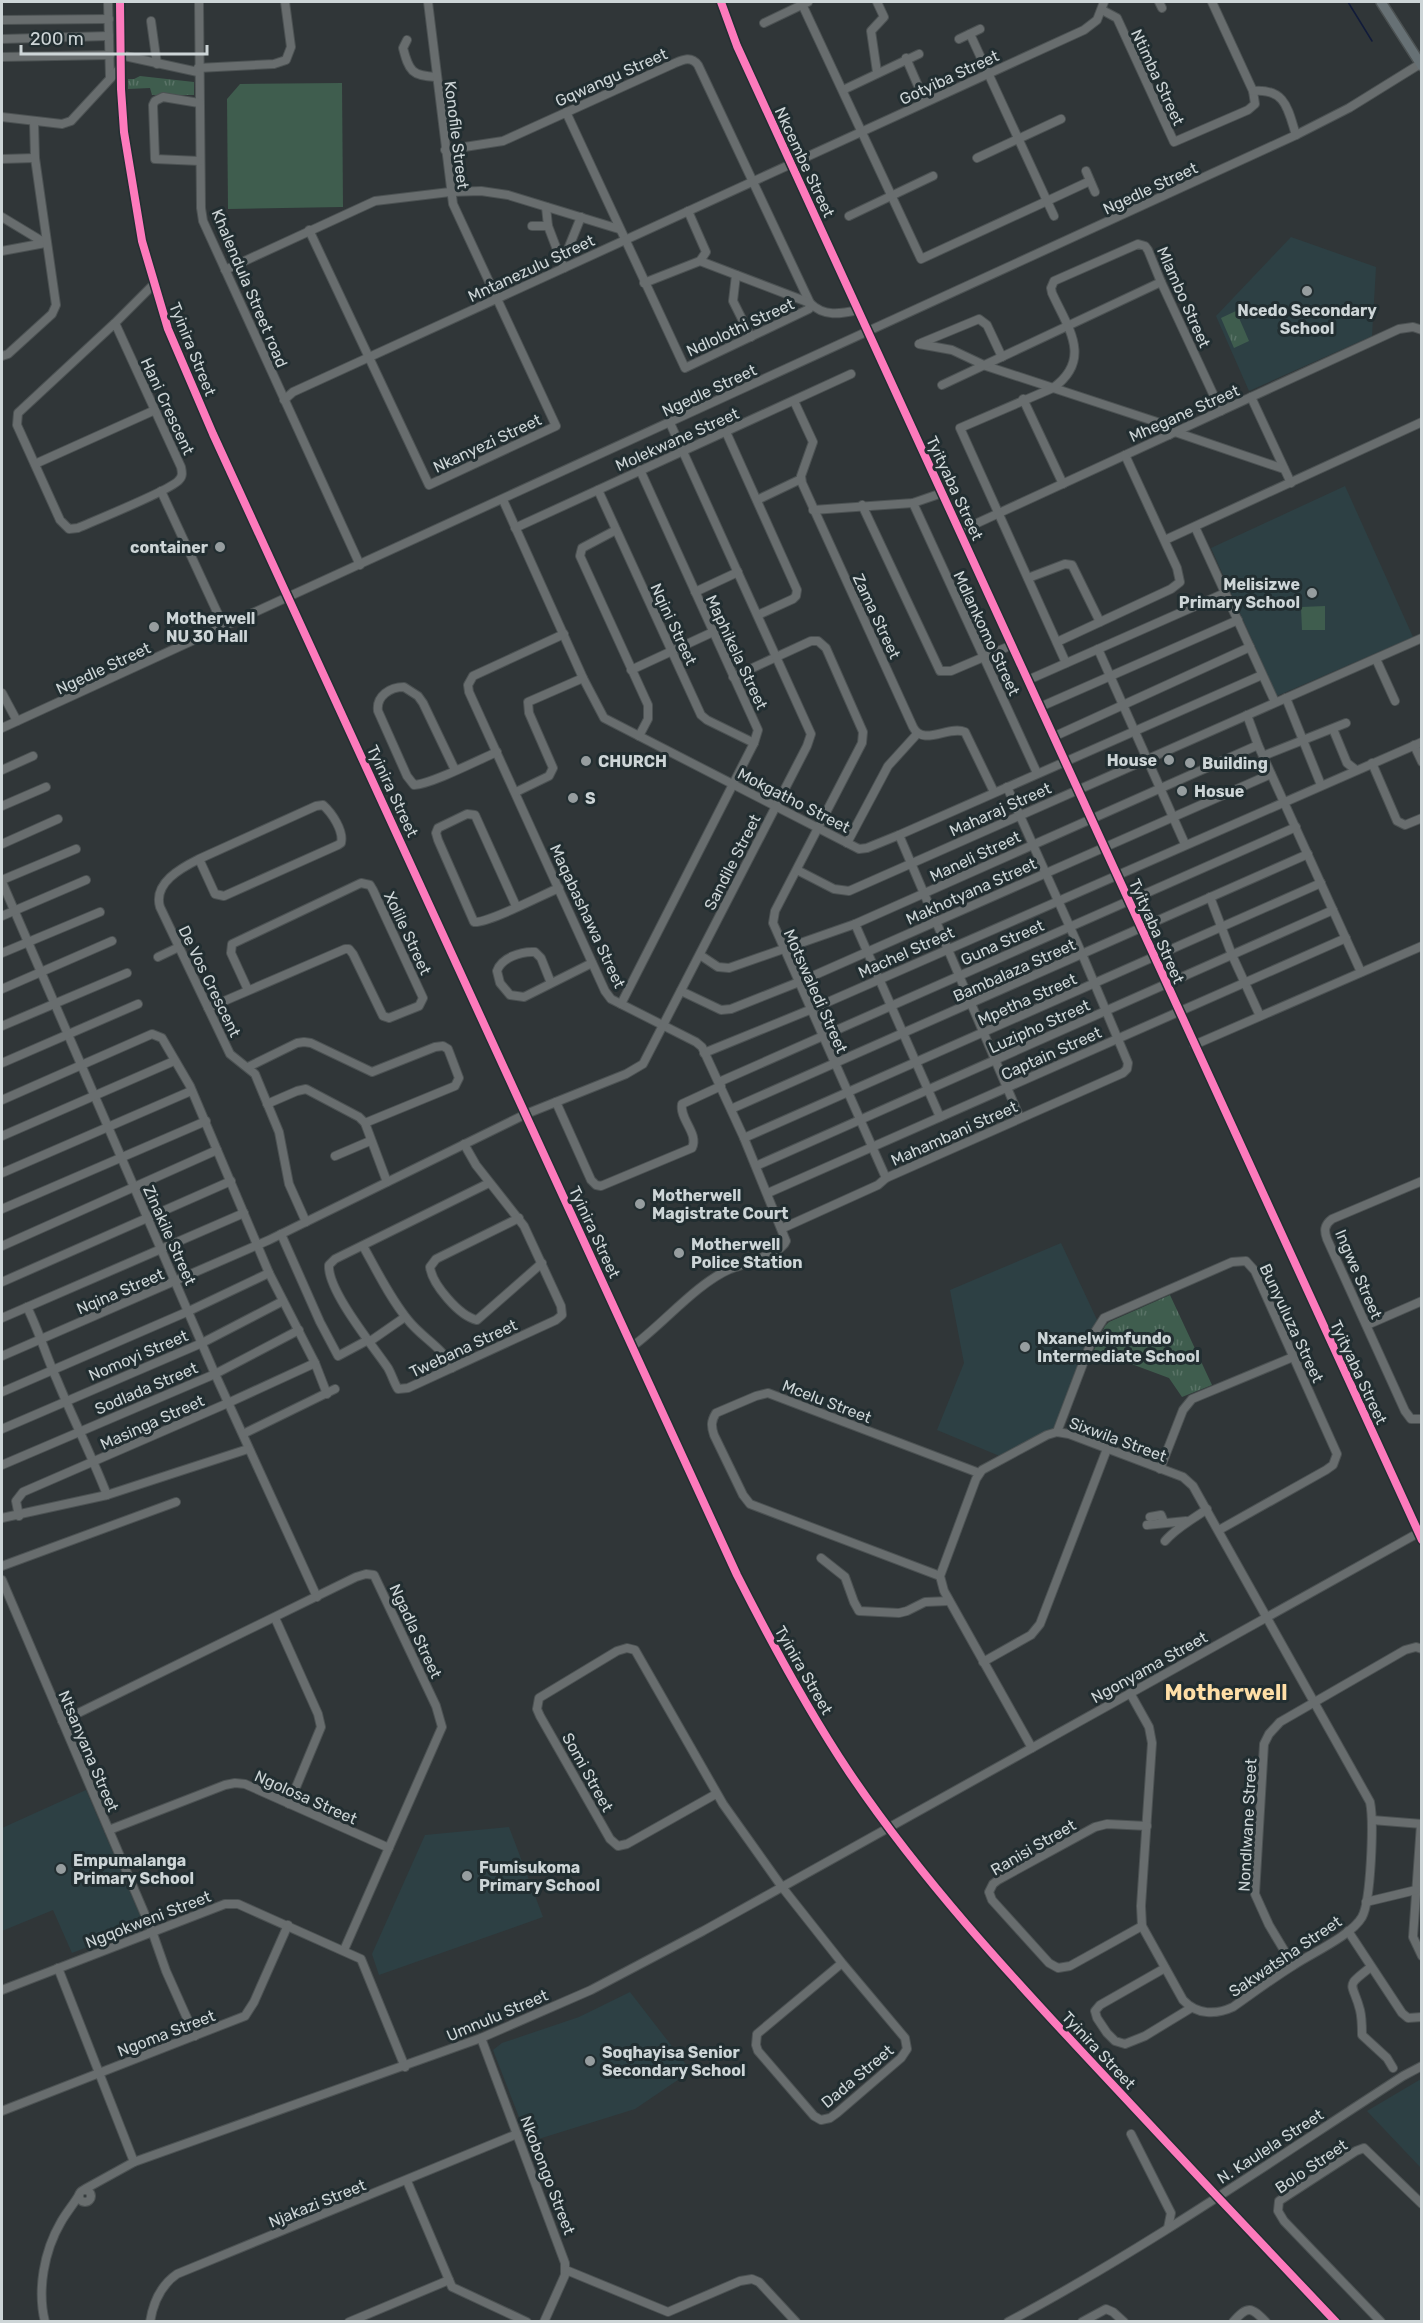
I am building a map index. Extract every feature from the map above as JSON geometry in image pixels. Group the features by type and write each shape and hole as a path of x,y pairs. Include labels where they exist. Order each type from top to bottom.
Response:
{"main road":[{"path":"1381,2 1421,65"}],"street":[{"path":"108,2 110,78"},
{"name":"Tyinira Street","path":"120,2 120,68 124,132 132,193 142,241 168,329 186,373 737,1575 774,1648 808,1708 850,1773 890,1827 1002,1965 1336,2322"},
{"name":"Khalendula Street road","path":"199,2 198,70 203,221 360,565"},
{"path":"120,55 157,64 198,70 274,64 286,60 291,47 285,2"},
{"name":"Konofile Street","path":"428,2 450,192 456,212 497,299"},
{"name":"Nkcembe Street","path":"721,2 737,46 868,332"},
{"path":"764,23 804,2 861,132 921,259 1090,181"},
{"path":"877,2 884,17 871,31 878,72"},
{"path":"1212,2 1253,91 1266,90 1278,94 1287,107 1296,135"},
{"name":"Gotyiba Street","path":"792,164 1084,30 1097,20 1103,6"},
{"name":"Ntimba Street","path":"1103,6 1117,18 1174,142 1253,106 1256,99 1253,91"},
{"path":"2,20 108,20"},
{"path":"151,21 157,64"},
{"path":"959,39 980,29"},
{"path":"970,34 1054,216"},
{"path":"2,39 109,36"},
{"path":"407,40 402,48 412,71 420,76 436,77"},
{"path":"843,90 906,58 919,54"},
{"path":"2,57 110,55"},
{"path":"906,58 925,102"},
{"name":"Gqwangu Street","path":"445,150 497,142 683,60 692,60 699,65 753,182"},
{"name":"Ngedle Street","path":"2,728 1296,135 1349,108 1421,65"},
{"path":"2,117 62,124 70,121 120,68"},
{"path":"199,103 163,97 155,101 153,105 155,159 200,161"},
{"name":"Ndlolothi Street","path":"566,112 685,368 809,309 810,303 753,182"},
{"path":"977,158 1061,119"},
{"path":"2,356 8,354 55,311 56,304 45,243 33,122"},
{"path":"2,159 35,158"},
{"name":"Mntanezulu Street","path":"284,400 293,392 792,164"},
{"path":"1086,171 1095,192"},
{"path":"849,216 933,176"},
{"path":"225,270 375,201 450,192 496,193 619,229"},
{"path":"546,207 548,226 564,268"},
{"path":"644,284 700,261 706,252 688,211"},
{"path":"2,217 45,243"},
{"path":"560,258 568,249 581,218"},
{"path":"532,226 548,226"},
{"path":"309,230 369,358"},
{"path":"2,251 45,243"},
{"name":"Mlambo Street","path":"999,513 960,428 1053,388 1065,379 1074,362 1075,345 1052,293 1054,281 1138,244 1146,246 1221,411"},
{"path":"700,261 810,303 817,310 842,313 858,310"},
{"path":"736,275 733,302 751,337"},
{"path":"942,386 1161,282"},
{"name":"Hani Crescent","path":"115,323 182,470 178,482 161,491 78,528 69,529 60,520 34,464 17,425 18,413 154,284"},
{"name":"Nkanyezi Street","path":"369,358 429,485 556,426 497,299"},
{"path":"1002,357 987,325 979,319 919,344 952,350 986,366 1163,424 1172,433 1284,470"},
{"name":"Mhegane Street","path":"960,531 1399,329 1413,327 1422,330"},
{"name":"Tyityaba Street","path":"868,332 1420,1535"},
{"name":"Molekwane Street","path":"515,528 850,374"},
{"path":"1251,397 1291,483"},
{"path":"1023,399 1063,484"},
{"path":"758,500 801,479 813,442 794,401"},
{"path":"34,464 155,410"},
{"path":"1165,540 1422,422"},
{"name":"Sandile Street","path":"387,1182 526,1114 640,1067 807,746 811,734 670,423"},
{"path":"726,432 797,590 793,599 758,615"},
{"path":"1057,642 1179,585 1180,576 1125,455"},
{"name":"Maphikela Street","path":"640,470 758,730 754,743"},
{"name":"Zama Street","path":"801,479 813,510 917,734"},
{"name":"Nqini Street","path":"598,490 701,715 754,743"},
{"path":"161,491 224,627"},
{"path":"813,510 913,503 942,493"},
{"name":"Mokgatho Street","path":"503,500 604,718 847,843 863,849 1262,675"},
{"name":"Mdlankomo Street","path":"913,503 1037,773"},
{"path":"862,505 940,671 951,671 1012,645"},
{"path":"999,513 1066,663"},
{"path":"1195,527 1275,702"},
{"path":"616,530 582,548 580,556 649,710 648,719 639,736"},
{"path":"1028,578 1065,564 1072,565 1100,622"},
{"path":"694,592 738,572"},
{"path":"1028,680 1225,593"},
{"path":"1040,707 1238,620"},
{"path":"631,670 713,632"},
{"name":"Maqabashawa Street","path":"564,634 473,676 469,681 469,692 608,995 621,1004 696,1042 720,1084 783,1228"},
{"name":"Maharaj Street","path":"797,870 844,892 1422,638"},
{"name":"Motswaledi Street","path":"733,677 811,641 818,641 823,644 863,732 862,743 773,916 774,928 886,1178"},
{"path":"1053,736 1250,648"},
{"path":"1098,649 1185,844"},
{"path":"1376,658 1395,701"},
{"path":"516,792 549,776 553,768 529,713 528,702 584,678"},
{"path":"454,770 418,696 404,687 396,688 385,694 378,703 378,711 410,782 418,785 454,770 497,752"},
{"path":"2,693 17,721"},
{"path":"1286,698 1321,785"},
{"path":"1247,715 1258,745 1361,972"},
{"path":"1263,756 1346,723"},
{"path":"1333,729 1347,763 1356,770"},
{"path":"847,843 888,766 917,734 926,736 960,730 965,732 994,792"},
{"path":"621,1004 754,743"},
{"path":"1116,874 1418,743 1422,762"},
{"name":"Maneli Street","path":"699,955 718,967 724,968 784,950 855,924 1258,745"},
{"path":"2,770 33,756"},
{"path":"1372,763 1397,821 1405,825 1422,818"},
{"name":"Makhotyana Street","path":"681,991 725,1011 799,982 1271,774"},
{"path":"2,807 46,787"},
{"path":"1007,787 1118,1038"},
{"name":"De Vos Crescent","path":"199,859 215,894 224,896 338,845 341,843 342,836 328,809 320,805 199,859 178,870 162,888 158,897 160,907 230,1054 255,1074 281,1139 289,1184 306,1222"},
{"path":"516,906 475,815 467,814 438,828 436,833 438,840 474,922 481,922 559,888"},
{"path":"2,844 58,819"},
{"name":"Guna Street","path":"556,1102 591,1180 601,1186 692,1148 694,1140 682,1113 682,1104 720,1084 822,1036 1296,827"},
{"path":"898,835 1020,1118"},
{"path":"2,881 76,849"},
{"name":"Bambalaza Street","path":"731,1109 1308,854"},
{"name":"Machel Street","path":"704,1053 812,1009 1116,874"},
{"path":"2,916 86,880"},
{"name":"Zinakile Street","path":"2,881 215,1374 317,1597"},
{"name":"Xolile Street","path":"208,1008 345,949 353,954 383,1016 389,1017 419,1006 423,998 373,890 370,885 361,883 232,944 231,953 248,990"},
{"name":"Mpetha Street","path":"744,1138 1321,883"},
{"path":"1210,897 1232,955 1260,1016"},
{"name":"Luzipho Street","path":"756,1166 1333,910"},
{"path":"2,953 100,912"},
{"path":"855,924 940,1117"},
{"name":"Captain Street","path":"768,1193 1346,938"},
{"path":"2,989 112,941"},
{"path":"1194,1045 1422,946"},
{"path":"158,957 179,947"},
{"path":"551,983 541,958 535,952 526,952 503,960 497,971 497,977 505,991 515,997 525,997 592,963"},
{"path":"2,1026 127,972"},
{"path":"2,1063 138,1004"},
{"path":"2,1100 152,1034 162,1038 206,1121 269,1273 315,1363 327,1394"},
{"name":"Mahambani Street","path":"783,1228 878,1185 886,1178 1123,1073 1128,1066 1118,1038"},
{"path":"248,1067 304,1041 372,1072 435,1047 446,1047 459,1078 455,1086 365,1123"},
{"path":"2,1136 174,1061"},
{"path":"267,1104 306,1089 359,1117 365,1123 387,1182"},
{"path":"2,1173 191,1091"},
{"path":"2,1209 206,1121"},
{"path":"335,1156 370,1141"},
{"name":"Twebana Street","path":"464,1144 489,1183 519,1218 561,1306 560,1318 401,1390 396,1387 387,1367 342,1300 328,1270 329,1265 335,1259 489,1183"},
{"path":"2,1246 217,1150"},
{"path":"2,1282 231,1181"},
{"name":"Ingwe Street","path":"1422,1181 1332,1219 1326,1225 1327,1239 1405,1411 1411,1419 1422,1419"},
{"name":"Nqina Street","path":"2,1356 258,1245 387,1182"},
{"path":"2,1318 244,1213"},
{"path":"519,1218 435,1259 430,1267 432,1275 454,1305 477,1320 542,1263"},
{"path":"633,1346 717,1277 783,1247 786,1241 783,1228"},
{"path":"281,1234 311,1303 338,1356 368,1341 405,1317"},
{"path":"363,1246 405,1317 421,1335 445,1353 452,1368"},
{"name":"Bunyuluza Street","path":"1057,1432 1095,1332 1104,1318 1232,1262 1246,1261 1256,1271 1335,1447 1336,1460 1326,1470 1219,1530"},
{"path":"2,1392 189,1311 269,1273"},
{"name":"Nomoyi Street","path":"2,1429 202,1343 283,1301"},
{"path":"1367,1325 1422,1301"},
{"path":"27,1307 40,1331 52,1371 107,1495"},
{"name":"Sodlada Street","path":"2,1465 215,1374 299,1330"},
{"path":"1160,1469 1183,1410 1192,1399 1293,1357"},
{"name":"Masinga Street","path":"19,1516 16,1501 23,1492 315,1363"},
{"path":"243,1434 335,1389"},
{"name":"Mcelu Street","path":"940,1576 750,1504 742,1496 714,1435 713,1418 716,1413 756,1396 768,1394 979,1473"},
{"name":"Sixwila Street","path":"979,1473 1002,1458 1057,1432 1069,1434 1189,1481 1268,1617"},
{"path":"2,1518 107,1495 248,1449"},
{"path":"982,1662 1031,1635 1040,1624 1107,1449"},
{"path":"979,1473 940,1576 944,1591 1032,1748"},
{"path":"2,1566 176,1502"},
{"path":"1148,1521 1161,1515 1164,1522 1186,1521 1207,1509"},
{"path":"1165,1541 1184,1526 1186,1521"},
{"name":"Ngonyama Street","path":"890,1827 1420,1535"},
{"path":"821,1558 845,1577 859,1611 898,1613 925,1602 950,1601"},
{"name":"Ngadla Street","path":"62,1721 361,1575 374,1575 442,1720 441,1733 344,1950"},
{"name":"Ntsanyana Street","path":"2,1580 195,2036"},
{"name":"Sakwatsha Street","path":"1191,2008 1211,2012 1224,2011 1233,2007 1293,1965 1348,1931 1362,1918 1366,1902 1372,1820 1370,1802 1268,1617"},
{"path":"275,1618 318,1714 321,1727 289,1804"},
{"name":"Nondlwane Street","path":"1293,1965 1269,1925 1255,1894 1264,1744 1269,1734 1280,1722 1405,1650 1416,1647 1422,1649"},
{"name":"Somi Street","path":"627,1648 635,1650 716,1794 627,1844 618,1846 610,1839 540,1716 537,1704 542,1695 617,1651 627,1648"},
{"path":"1130,1693 1149,1727 1152,1753 1141,1906 1142,1926 1184,2000 1191,2008 1145,2036 1125,2044 1115,2041 1097,2018 1095,2011 1100,2005 1165,1968"},
{"name":"Ngolosa Street","path":"109,1830 231,1783 245,1784 389,1848"},
{"path":"716,1794 782,1887 842,1963"},
{"path":"1372,1820 1421,1824 1413,1937 1422,1956"},
{"name":"Ranisi Street","path":"1142,1926 1070,1966 1058,1968 1049,1963 1035,1948 992,1900 989,1892 998,1880 1095,1827 1107,1824 1147,1826"},
{"name":"Umnulu Street","path":"45,2322 42,2295 52,2239 73,2206 96,2184 134,2162 405,2067 481,2038 611,1980 890,1827"},
{"path":"1366,1902 1416,1890"},
{"name":"Ngqokweni Street","path":"2,1990 152,1931 232,1903 344,1950 363,1962 405,2067"},
{"name":"Ngoma Street","path":"2,2111 239,2019 249,2012 288,1925"},
{"path":"1348,1931 1402,2013 1408,2018 1422,2017"},
{"name":"Dada Street","path":"842,1963 908,2044 906,2053 901,2058 830,2118 820,2120 814,2116 758,2050 757,2034 842,1963"},
{"path":"1371,1967 1354,1979 1352,1990 1361,2012 1362,2035 1388,2058 1393,2068"},
{"path":"58,1968 134,2162"},
{"name":"Nkobongo Street","path":"481,2038 564,2257 566,2270"},
{"name":"N. Kaulela Street","path":"1008,2322 1063,2292 1168,2228 1422,2066"},
{"path":"1131,2133 1171,2213 1168,2228"},
{"name":"Njakazi Street","path":"150,2322 153,2308 162,2288 177,2274 518,2134"},
{"name":"Bolo Street","path":"1381,2322 1284,2221 1278,2211 1279,2202 1364,2148 1422,2204"},
{"path":"407,2181 454,2289 527,2322"},
{"path":"544,2322 566,2270 668,2312 740,2281 752,2279 759,2282 796,2322"},
{"path":"349,2322 449,2280"},
{"path":"1082,2322 1106,2309 1124,2322"},
{"path":"1233,2322 1242,2312 1250,2309 1266,2322"}],"shaded area":[{"name":"Ncedo Secondary School","path":"1291,237 1376,267 1372,336 1249,391 1216,316"},
{"name":"Melisizwe Primary School","path":"1345,486 1413,637 1277,696 1211,548"},
{"name":"Nxanelwimfundo Intermediate School","path":"1061,1243 1099,1324 1057,1432 1002,1457 937,1430 964,1363 950,1290"},
{"name":"Empumalanga Primary School","path":"86,1790 144,1925 72,1953 53,1910 2,1931 2,1828"},
{"name":"Fumisukoma Primary School","path":"509,1827 543,1917 379,1975 372,1954 425,1835"},
{"name":"Soqhayisa Senior Secondary School","path":"630,1992 691,2071 635,2109 529,2142 527,2138 532,2135 530,2128 524,2130 493,2050 502,2043 579,2017"},
{"path":"1421,2079 1421,2168 1367,2111"}],"green space":[{"path":"140,76 194,82 194,95 152,95 150,88 128,89 128,79"},
{"path":"342,83 343,207 228,209 227,99 240,84"},
{"path":"1236,311 1249,341 1234,348 1221,318"},
{"path":"1325,606 1325,630 1302,630 1301,607"},
{"path":"1170,1295 1212,1385 1182,1397 1169,1378 1094,1350 1109,1322"}],"waterway":[{"path":"1348,2 1372,41"}],"cycle path":[{"path":"120,2 124,132 142,241 168,329 213,434 737,1575 763,1625 804,1700 849,1772 936,1888 1031,1997 1336,2322"},
{"path":"721,2 737,46 1422,1540"}],"place":[{"name":"Ncedo Secondary School","path":"1307,291"},
{"name":"container","path":"220,547"},
{"name":"Melisizwe Primary School","path":"1312,593"},
{"name":"Motherwell NU 30 Hall","path":"154,627"},
{"name":"House","path":"1169,760"},
{"name":"CHURCH","path":"586,761"},
{"name":"Building","path":"1190,763"},
{"name":"Hosue","path":"1182,791"},
{"name":"S","path":"573,798"},
{"name":"Motherwell Magistrate Court","path":"640,1204"},
{"name":"Motherwell Police Station","path":"679,1253"},
{"name":"Nxanelwimfundo Intermediate School","path":"1025,1347"},
{"name":"Empumalanga Primary School","path":"61,1869"},
{"name":"Fumisukoma Primary School","path":"467,1876"},
{"name":"Soqhayisa Senior Secondary School","path":"590,2061"}],"district":[{"name":"Motherwell","path":"1226,1692"}]}
